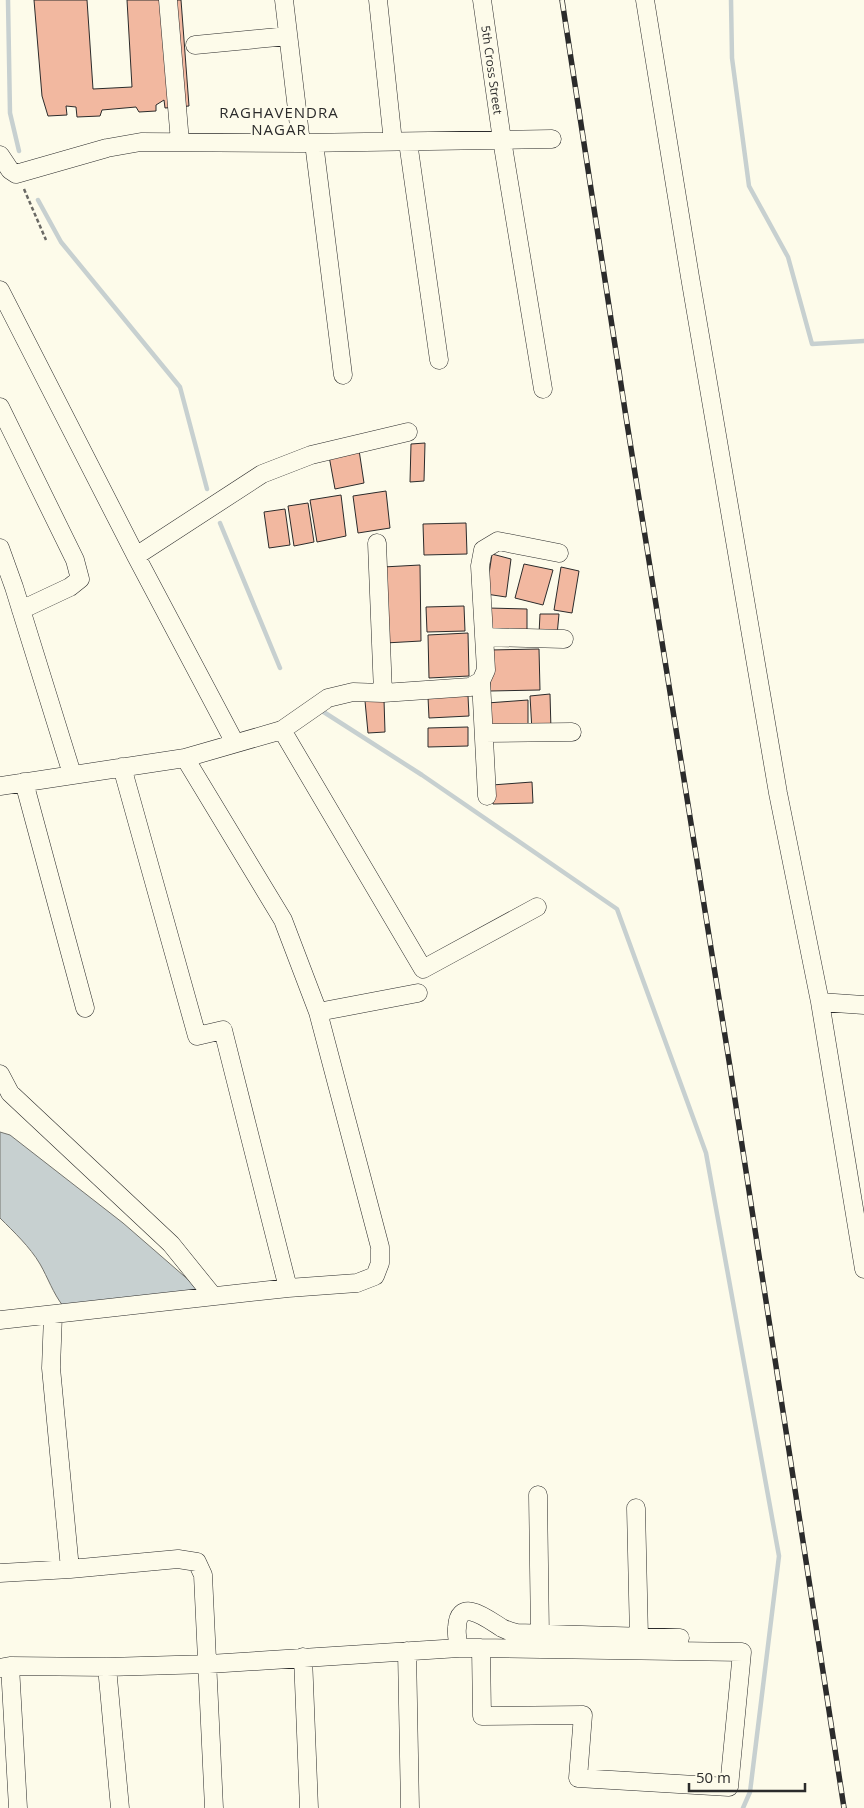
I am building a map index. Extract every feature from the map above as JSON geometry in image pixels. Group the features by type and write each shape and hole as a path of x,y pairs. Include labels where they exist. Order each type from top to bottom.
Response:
{"street":[{"path":"168,0 180,142"},
{"path":"284,0 288,36 308,143 343,374"},
{"path":"378,0 400,142 439,360"},
{"name":"5th Cross Street","path":"482,0 502,140 543,389"},
{"path":"645,0 778,793 820,1002 864,1269"},
{"path":"195,45 288,36"},
{"path":"0,154 10,170 16,174 107,148 141,142 308,143 552,139"},
{"path":"0,290 136,556 235,743"},
{"path":"0,408 75,560 80,578 70,587 21,610"},
{"path":"136,556 262,474 311,455 408,432"},
{"path":"488,796 481,681 486,670 480,566 483,550 498,541 559,553"},
{"path":"377,543 383,693"},
{"path":"0,548 72,774"},
{"path":"484,637 564,639"},
{"path":"0,786 186,758 282,730 328,698 352,692 383,693 470,686 481,681"},
{"path":"282,730 423,969 537,907"},
{"path":"484,733 572,732"},
{"path":"0,1320 288,1288 357,1283 375,1276 380,1263 380,1247 318,1012 283,920 186,758"},
{"path":"122,767 197,1036 223,1030 288,1288"},
{"path":"24,782 85,1008"},
{"path":"318,1012 418,992"},
{"path":"820,1002 864,1005"},
{"path":"0,1074 10,1093 171,1244 213,1296"},
{"path":"53,1315 50,1368 70,1569"},
{"path":"538,1495 540,1635"},
{"path":"636,1508 639,1637"},
{"path":"0,1573 70,1569 178,1559 197,1562 203,1574 214,1808"},
{"path":"459,1648 456,1627 459,1616 465,1612 476,1611 504,1629 517,1634 680,1638"},
{"path":"18,1808 5,1667 208,1664 459,1648 481,1648 742,1652 729,1787 578,1778 583,1716 482,1716 481,1648"},
{"path":"407,1651 410,1808"},
{"path":"303,1657 309,1808"},
{"path":"107,1666 120,1808"}],"path":[{"path":"16,174 46,240"}],"shaded area":[{"path":"0,1132 10,1135 123,1223 199,1289 172,1294 63,1306 36,1258 22,1240 0,1218"}],"building":[{"path":"34,0 87,0 93,89 132,87 127,0 181,0 189,106 165,108 164,100 156,105 156,111 139,112 136,107 102,110 100,116 77,117 76,107 66,106 67,115 48,116 42,96"},
{"path":"425,443 424,481 410,482 411,444"},
{"path":"359,450 364,483 335,489 329,456"},
{"path":"386,491 390,528 358,533 353,496"},
{"path":"341,495 346,536 317,542 310,500"},
{"path":"308,503 314,542 294,546 288,506"},
{"path":"285,509 290,545 269,548 264,512"},
{"path":"466,523 467,554 424,555 423,524"},
{"path":"492,554 511,559 506,597 486,594"},
{"path":"524,564 553,570 543,605 515,598"},
{"path":"420,565 421,641 385,643 383,567"},
{"path":"561,567 579,571 572,613 554,610"},
{"path":"464,606 465,631 427,632 426,607"},
{"path":"488,608 527,609 527,632 489,631"},
{"path":"540,614 559,614 557,635 539,634"},
{"path":"468,633 469,676 429,678 428,635"},
{"path":"539,649 540,690 490,691 490,650"},
{"path":"550,694 551,730 532,731 530,696"},
{"path":"468,696 469,716 429,718 428,697"},
{"path":"384,700 385,732 368,733 365,701"},
{"path":"528,700 528,724 487,726 487,703"},
{"path":"468,727 468,746 428,747 428,728"},
{"path":"532,782 533,803 493,804 492,785"}],"waterway":[{"path":"8,0 10,113 19,151"},
{"path":"731,0 732,58 749,186 788,257 812,344 864,341"},
{"path":"38,200 61,242 180,387 207,489"},
{"path":"220,523 280,668"},
{"path":"319,709 422,775 617,909 706,1153 779,1556 750,1792 743,1808"}],"railway":[{"path":"562,0 626,417 730,1067 844,1808"}],"district":[{"name":"RAGHAVENDRA NAGAR","path":"279,120"}]}
